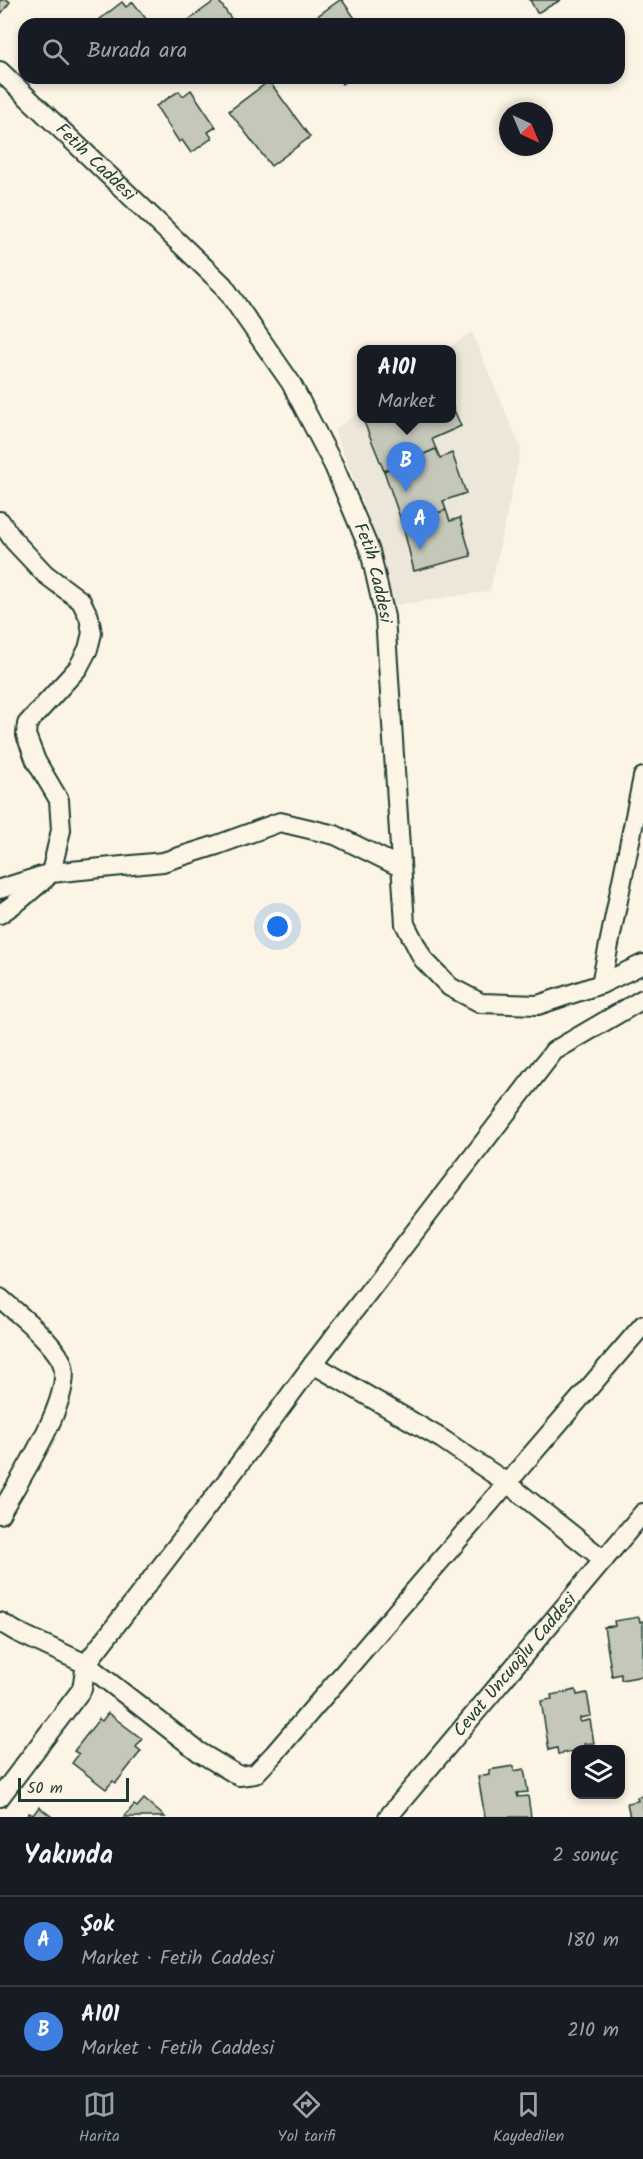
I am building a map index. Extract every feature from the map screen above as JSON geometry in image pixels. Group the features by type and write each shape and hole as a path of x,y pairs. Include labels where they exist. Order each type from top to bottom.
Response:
{"street":[{"name":"Fetih Caddesi","path":"0,71 223,285 291,383 334,466 370,551 385,616 405,924 423,959 450,987 481,1004 538,1005 601,984 643,964"},
{"path":"0,521 14,541 45,574 81,601 92,633 88,649 78,668 27,724 26,735 36,761 59,800 61,830 51,873 0,914"},
{"path":"601,984 643,777"},
{"path":"0,889 51,873 164,862 280,822 335,835 400,867"},
{"path":"0,1797 82,1689 86,1664 554,1051 643,999"},
{"path":"0,1298 52,1347 61,1360 65,1372 63,1388 52,1420 0,1514"},
{"path":"0,1622 16,1632 86,1664 199,1752 239,1776 255,1774 643,1325"},
{"path":"313,1364 442,1439 507,1483 604,1560"},
{"name":"Cevat Uncuoğlu Caddesi","path":"388,1817 643,1513"}],"shaded area":[{"path":"472,332 521,449 490,591 391,606 367,513 334,430 357,414 357,423 456,423 456,345 453,345"}],"building":[{"path":"0,0 10,2 0,15"},
{"path":"218,0 231,18 191,18"},
{"path":"342,0 355,18 314,18"},
{"path":"530,0 561,0 537,13"},
{"path":"122,2 126,7 133,2 145,18 102,18"},
{"path":"265,84 271,84 310,137 271,166 229,111"},
{"path":"191,90 216,127 208,132 212,138 191,153 182,140 179,142 156,106 179,91 183,96"},
{"path":"456,414 461,426 432,439 436,449 384,471 364,423 456,423"},
{"path":"436,449 440,458 452,453 466,493 443,501 446,510 403,526 384,471"},
{"path":"446,510 450,521 460,518 471,556 414,571 403,526"},
{"path":"639,1617 640,1622 643,1621 643,1676 621,1680 621,1674 612,1676 604,1627 615,1626 614,1621"},
{"path":"576,1690 577,1695 587,1693 591,1716 580,1718 580,1722 590,1720 594,1743 571,1745 571,1752 558,1754 557,1748 549,1750 541,1701 552,1699 551,1695"},
{"path":"108,1713 142,1739 136,1747 141,1751 116,1783 113,1781 106,1789 72,1763 79,1754 74,1751 99,1719 102,1721"},
{"path":"514,1766 514,1771 524,1769 528,1792 517,1793 518,1797 528,1796 531,1817 485,1817 478,1777 489,1775 489,1770"},
{"path":"643,1796 643,1817 630,1817 627,1803 638,1801 637,1797"},
{"path":"144,1799 165,1817 124,1817 134,1805 137,1807"},
{"path":"39,1807 52,1817 26,1817 29,1813 33,1815"}],"place":[{"name":"A101","path":"406,492"},
{"name":"Şok","path":"420,550"}]}
